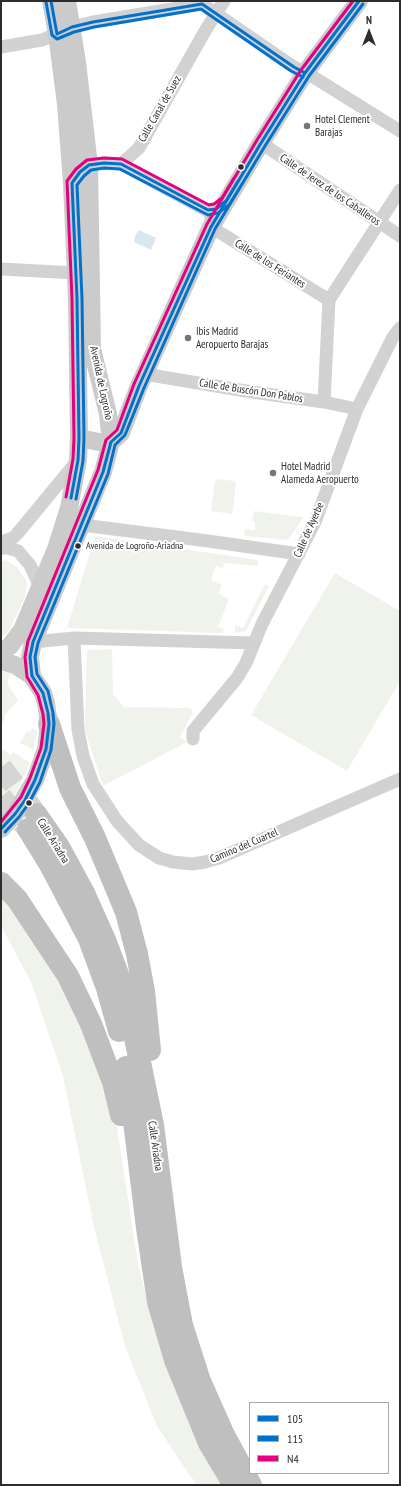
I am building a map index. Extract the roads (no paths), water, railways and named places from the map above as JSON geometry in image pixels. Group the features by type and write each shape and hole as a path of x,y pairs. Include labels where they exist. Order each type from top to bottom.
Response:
{"highway":[{"path":"49,724 70,788 95,838 126,912 137,954 144,991 151,1062 153,1085 153,1125"},
{"name":"Calle Ariadna","path":"234,1485 209,1444 175,1360 158,1302 147,1228 131,1097 121,1038 106,988 89,939 49,864 32,822 59,847 84,893 108,946 124,993 153,1125 171,1267 182,1325 200,1381 222,1433 251,1485"},
{"path":"1,882 17,899 68,976 91,1024 113,1082 128,1144 142,1252 158,1302"}],"main road":[{"name":"Avenida de Logroño","path":"32,676 30,657 33,642 104,470 111,442 106,407 92,348 89,165 85,123 65,31 51,1"},
{"name":"Avenida de Logroño","path":"1,653 10,646 22,630 56,549 72,493 78,460 79,438 76,273 72,183 66,104 65,31 67,1"},
{"path":"79,438 99,442 111,442 121,433 144,374 210,219 226,201 305,73 359,1"},
{"path":"78,400 97,402 106,407"},
{"path":"1,661 15,665 32,676 43,694 49,724 46,749 35,780 15,814 1,829"}],"street":[{"name":"Calle Canal de Suez","path":"121,164 139,148 205,31 224,1"},
{"path":"1,47 42,40 93,22 204,3 216,14 227,20 294,67 316,78 400,132"},
{"name":"Calle de Jerez de los Caballeros","path":"260,144 400,236"},
{"path":"72,183 80,172 89,165 104,163 121,164"},
{"name":"Calle de los Feriantes","path":"121,164 210,219 329,300"},
{"path":"324,402 329,300 400,190"},
{"path":"1,269 76,273"},
{"name":"Calle de Ayerbe","path":"193,739 193,731 237,678 246,663 253,643 315,522 357,409 393,337 400,328"},
{"name":"Calle de Buscón Don Pablos","path":"144,374 324,402 357,409"},
{"path":"1,542 13,538 17,534 78,460"},
{"path":"82,525 299,554"},
{"path":"1,548 8,548 18,551 30,566 40,587"},
{"path":"33,642 74,638 253,643"},
{"name":"Camino del Cuartel","path":"74,638 78,730 83,756 93,784 117,821 139,845 159,858 173,862 193,864 219,858 400,779"}],"tunnel":[{"path":"1,767 36,814"},
{"path":"1,797 28,829"}],"place":[{"name":"Hotel Clement Barajas","path":"307,126"},
{"name":"Ibis Madrid Aeropuerto Barajas","path":"188,338"},
{"name":"Hotel Madrid Alameda Aeropuerto","path":"273,473"},
{"name":"Avenida de Logroño-Ariadna","path":"78,546"}]}
